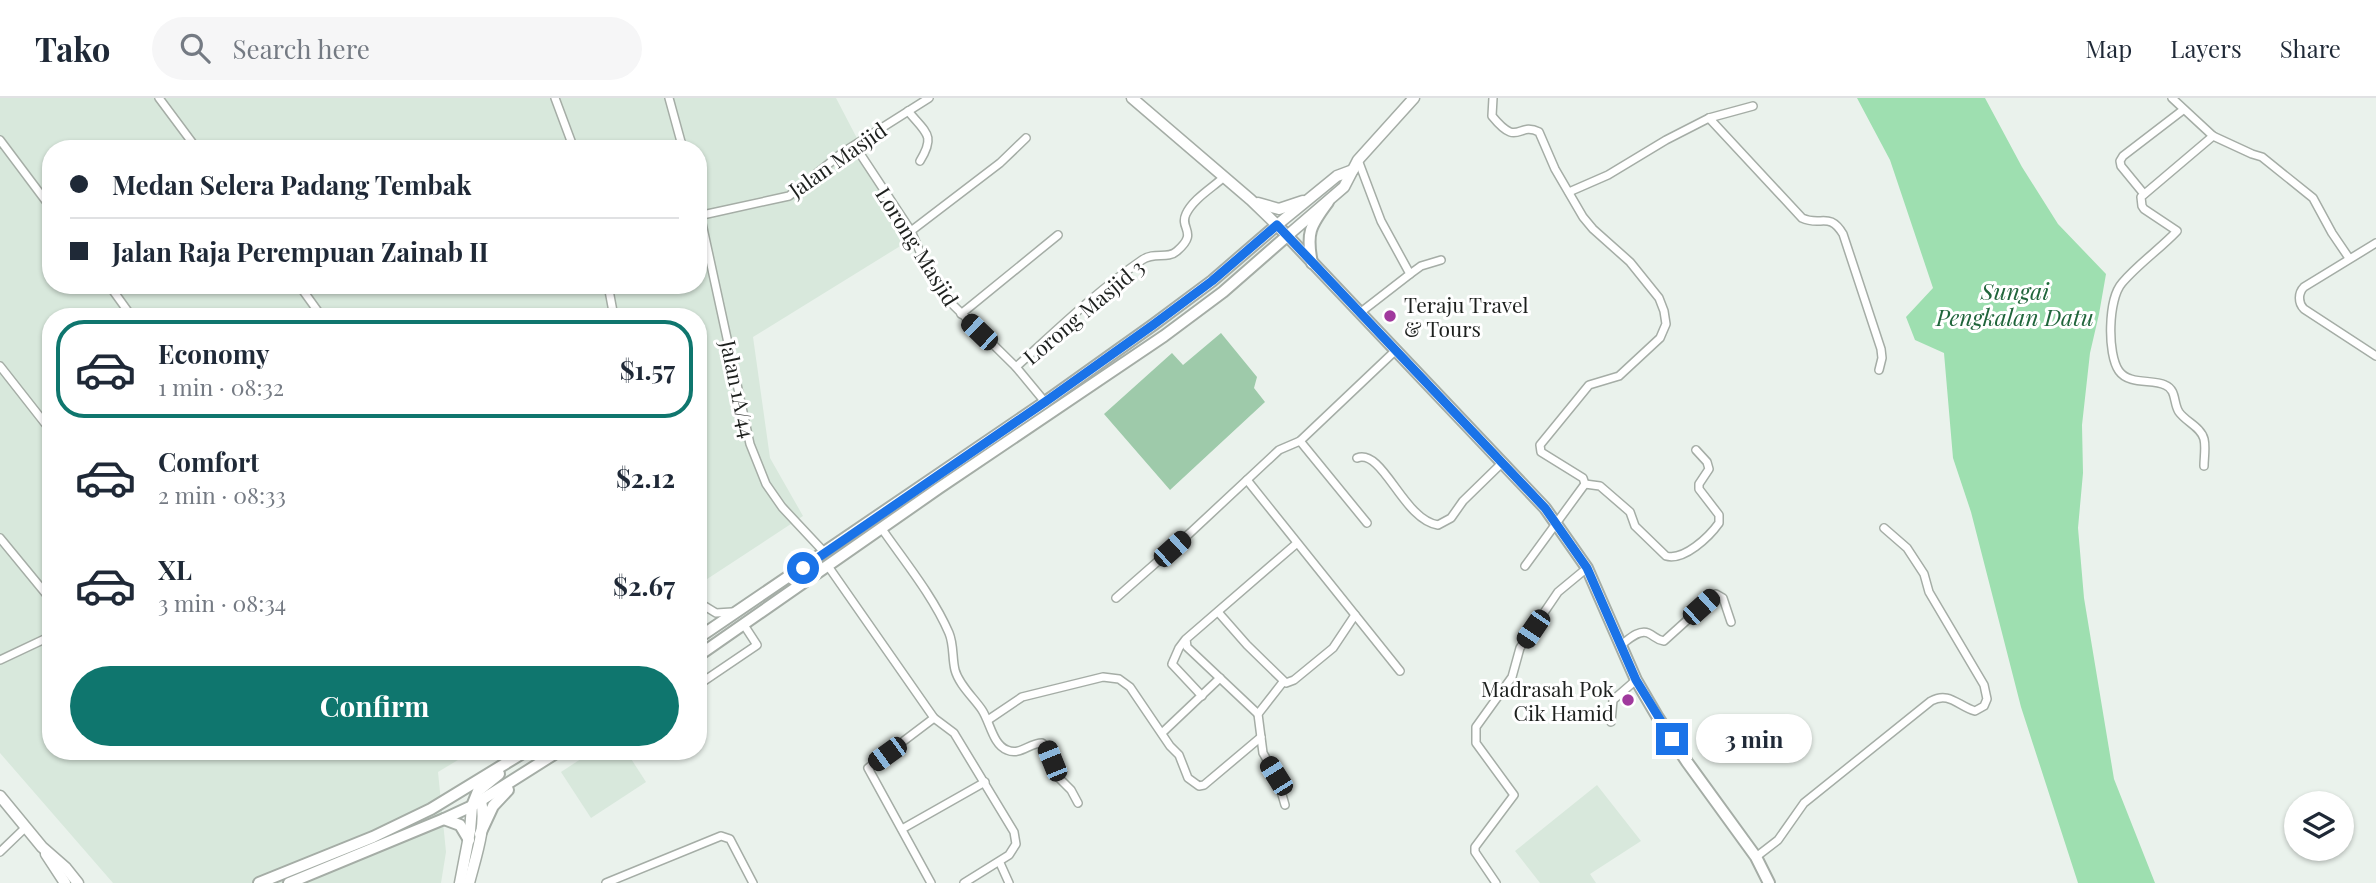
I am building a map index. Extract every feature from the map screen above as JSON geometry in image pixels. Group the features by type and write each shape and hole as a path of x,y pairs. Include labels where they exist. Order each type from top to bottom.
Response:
{"main road":[{"path":"1132,98 1277,225 1530,489 1587,568 1636,680 1687,762 1756,857 1769,883"},
{"path":"707,650 1164,336 1223,292 1344,187 1356,165 1414,98"},
{"path":"707,632 1045,402 1187,300 1336,176 1356,165"},
{"path":"1251,200 1279,209 1315,195"},
{"path":"1312,264 1309,231 1328,202"},
{"path":"259,883 373,837 431,809 512,760"},
{"path":"460,883 476,801 484,785 516,760"},
{"path":"289,883 444,819 545,760"},
{"path":"480,834 493,806 528,771"},
{"path":"0,796 42,847 65,883"},
{"path":"431,809 460,799 476,801"},
{"path":"469,883 483,816 476,801"},
{"path":"444,819 460,825 469,840"},
{"path":"42,847 66,868 78,883"}],"street":[{"path":"159,98 190,140"},
{"path":"555,98 571,140"},
{"path":"669,98 681,140"},
{"name":"Jalan Masjid","path":"707,214 789,195 842,153 929,98"},
{"path":"1493,98 1492,116 1506,131 1513,134 1532,129 1539,132 1555,169 1593,229 1630,262 1659,298 1664,311 1666,324 1660,338 1619,376 1589,386 1540,445 1541,452 1583,478 1585,484"},
{"path":"2172,98 2213,136 2262,157 2313,198 2332,233 2350,258"},
{"path":"1569,192 1608,175 1709,118 1752,106"},
{"path":"2144,194 2121,166 2120,161 2183,110"},
{"path":"908,111 928,136 929,147 920,161"},
{"path":"1709,118 1802,218 1812,222 1827,219 1839,227 1881,349 1879,370"},
{"path":"2204,466 2204,439 2198,428 2186,421 2176,408 2174,392 2168,386 2135,380 2119,371 2114,355 2110,314 2121,284 2177,231 2142,206 2141,198 2213,136"},
{"path":"911,231 1000,163 1026,138"},
{"path":"0,140 42,196"},
{"name":"Lorong Masjid","path":"855,146 911,231 927,268 961,314 1016,367 1045,402"},
{"path":"1356,165 1381,221 1410,274"},
{"name":"Lorong Masjid 3","path":"1016,367 1091,299 1142,260 1152,254 1171,255 1177,252 1188,238 1184,218 1186,213 1224,177"},
{"path":"961,314 1058,234"},
{"path":"2376,243 2302,288 2300,304 2376,356"},
{"name":"Jalan 1A/44","path":"707,248 750,444 766,484 774,496 825,553"},
{"path":"1360,312 1421,266 1441,260"},
{"path":"1116,598 1279,450 1300,441 1396,350"},
{"path":"0,366 42,420"},
{"path":"1300,441 1367,523"},
{"path":"1585,484 1600,486 1630,512 1635,526 1666,556 1678,557 1719,523 1719,515 1699,489 1699,484 1709,469 1707,462 1696,450"},
{"path":"1357,458 1370,458 1411,510 1438,525 1451,518 1463,501 1503,462"},
{"path":"1247,480 1400,671"},
{"path":"1525,566 1585,484"},
{"path":"1756,857 1778,840 1804,803 1931,701 1940,696 1950,697 1967,709 1975,711 1984,706 1987,699 1984,685 1935,603 1924,574 1907,548 1884,528"},
{"path":"882,529 941,618 950,636 958,679 975,698 998,744 1004,750 1016,752 1042,743 1046,746 1059,778 1071,790 1078,803"},
{"path":"0,538 42,589"},
{"path":"1202,696 1172,664 1179,648 1296,544"},
{"path":"828,566 934,718 954,733 1014,832 1016,844 1009,855 964,883"},
{"path":"1496,883 1475,852 1475,847 1514,795 1479,747 1475,732 1512,677 1520,648 1558,592 1587,568"},
{"path":"1621,645 1641,632 1647,632 1657,640 1664,641 1716,594 1723,598 1731,622"},
{"path":"707,608 716,613 736,611"},
{"path":"1218,612 1283,682 1289,683 1333,648 1355,615"},
{"path":"707,679 757,645 744,625"},
{"path":"1186,639 1187,647 1258,714 1263,754 1277,777 1285,805"},
{"path":"0,660 42,640"},
{"path":"988,720 1022,697 1090,680 1112,677 1119,679 1130,687 1181,758 1188,778 1199,786 1204,785 1261,737"},
{"path":"1163,732 1220,678"},
{"path":"1611,722 1613,700 1636,680"},
{"path":"1258,714 1283,682"},
{"path":"931,883 868,768 934,718"},
{"path":"902,829 985,782"},
{"path":"0,851 26,827"},
{"path":"606,883 721,836 730,839 753,883"},
{"path":"1000,863 1009,883"}],"shaded area":[{"path":"0,98 836,98 910,240 753,337 770,458 803,516 707,579 707,308 42,308 42,760 458,760 438,772 446,852 441,883 113,883 0,753"},
{"path":"1221,333 1257,377 1254,388 1265,402 1170,490 1104,414 1172,353 1183,365"},
{"path":"579,760 632,760 646,782 591,818 561,772"},
{"path":"1597,785 1641,841 1590,874 1596,883 1540,883 1515,851"}],"water":[{"name":"Sungai Pengkalan Datu","path":"1857,98 1985,98 2022,167 2058,224 2106,274 2090,353 2082,425 2083,473 2078,528 2084,598 2114,779 2155,883 2078,883 2021,707 1971,512 1953,458 1944,353 1915,340 1906,317 1933,288 1890,160"}],"place":[{"name":"Teraju Travel & Tours","path":"1390,316"},
{"name":"Madrasah Pok Cik Hamid","path":"1628,700"}],"route":[{"path":"803,568 1153,325 1212,281 1277,225 1530,489 1545,508 1587,568 1636,680 1672,739"}]}
